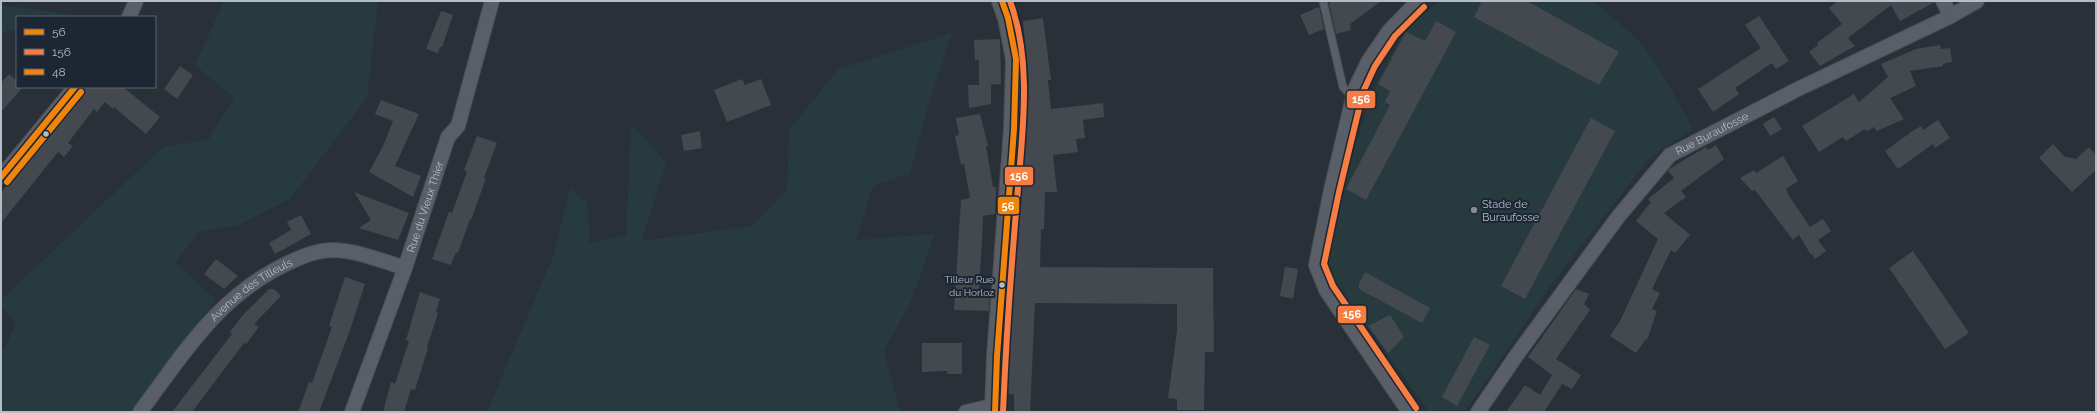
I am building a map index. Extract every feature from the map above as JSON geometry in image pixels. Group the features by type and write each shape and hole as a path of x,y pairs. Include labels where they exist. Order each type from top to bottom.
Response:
{"street":[{"path":"129,16 136,1"},
{"name":"Rue du Vieux Thier","path":"352,412 404,268 448,137 458,126 466,104 492,1"},
{"path":"966,412 996,409 998,348 1014,129 1016,59 1008,18 1002,1"},
{"path":"1409,412 1326,290 1316,265 1329,198 1353,98 1368,62 1389,31 1418,1"},
{"path":"1943,1 1951,16"},
{"name":"Rue Buraufosse","path":"1478,412 1516,356 1618,217 1670,155 1796,90 1951,16 1977,1"},
{"path":"1,177 74,88"},
{"name":"Avenue des Tilleuls","path":"140,412 207,323 235,296 275,269 304,256 317,252 334,250 358,253 404,268"}],"lane":[{"path":"1323,1 1343,87 1353,98"}],"green space":[{"path":"224,1 378,1 367,98 290,199 239,225 198,232 176,263 216,300 132,412 1,412 1,355 16,325 1,305 1,300 163,147 208,140 234,98 195,65"},
{"name":"Stade de Buraufosse","path":"1440,1 1592,1 1637,39 1643,46 1661,72 1693,129 1649,159 1556,278 1466,410 1428,410 1351,304 1330,272 1328,266 1330,250 1348,173 1370,100 1391,55 1404,34 1421,16"},
{"path":"1,5 69,14 61,16 16,16 16,29 1,33"},
{"path":"952,33 925,116 910,173 873,186 856,240 935,234 910,303 884,351 900,412 487,412 554,254 570,188 587,203 590,243 626,235 631,124 666,162 642,241 752,226 787,189 789,130 838,69"}],"building":[{"path":"1332,1 1381,1 1350,24 1351,30 1336,34 1329,3"},
{"path":"1482,1 1527,1 1619,52 1599,85 1474,17"},
{"path":"1838,1 1935,2 1900,21 1891,5 1848,38 1855,46 1820,66 1809,52 1818,45 1817,43 1842,24 1829,8"},
{"path":"1319,7 1324,29 1309,35 1300,15"},
{"path":"441,11 453,15 442,47 440,47 438,53 426,49"},
{"path":"1759,16 1789,61 1776,69 1772,63 1735,88 1739,94 1713,112 1698,89 1761,48 1745,25"},
{"path":"1043,18 1051,80 1048,80 1051,109 1103,103 1104,117 1083,120 1085,138 1076,139 1078,152 1053,155 1057,192 1045,192 1044,229 1041,229 1040,267 1213,268 1214,352 1205,352 1204,410 1177,410 1177,399 1168,398 1177,331 1177,304 1035,303 1030,412 1014,412 1014,394 1007,394 1007,387 1026,126 1027,83 1029,83 1023,21"},
{"path":"1436,21 1456,32 1366,200 1346,189 1390,105 1385,102 1390,91 1378,84 1406,32 1425,41"},
{"path":"1000,39 1001,84 987,85 991,85 991,104 969,108 968,85 979,85 979,60 975,60 974,40"},
{"path":"1940,45 1941,49 1950,48 1952,62 1943,64 1943,66 1910,71 1916,86 1890,98 1904,119 1877,131 1874,127 1867,131 1865,129 1846,141 1843,137 1819,152 1802,126 1854,94 1859,102 1888,77 1881,64 1916,49"},
{"path":"180,66 193,75 177,99 164,89"},
{"path":"9,74 16,80 16,88 22,88 1,112 1,83"},
{"path":"742,79 745,85 761,79 771,105 727,122 714,90"},
{"path":"85,88 124,88 160,117 146,134 114,107 113,109 105,102 97,112 94,109 68,143 73,146 64,157 58,152 1,223 1,193"},
{"path":"381,100 419,114 395,166 421,176 413,197 369,172 383,146 393,121 375,114"},
{"path":"980,114 988,146 986,146 993,187 996,187 995,214 983,216 979,291 990,291 989,311 954,310 961,200 970,198 964,164 961,165 955,136 959,135 956,118"},
{"path":"1774,117 1782,129 1770,136 1763,124"},
{"path":"1591,118 1615,131 1525,299 1501,286"},
{"path":"1938,120 1950,138 1935,148 1933,144 1898,169 1885,151 1914,130 1921,126 1923,130"},
{"path":"700,131 702,148 684,151 681,135"},
{"path":"477,136 497,143 471,220 470,219 458,253 456,252 451,265 432,259 449,212 452,213 467,172 464,170"},
{"path":"2053,144 2065,157 2076,159 2089,147 2096,155 2096,170 2072,192 2039,158"},
{"path":"1716,145 1724,159 1681,191 1686,197 1664,213 1690,235 1675,253 1671,250 1652,289 1660,293 1652,309 1657,311 1647,340 1646,339 1636,353 1610,336 1620,321 1658,239 1636,221 1651,202 1648,199 1674,178 1668,171 1669,169 1706,147 1708,150"},
{"path":"1783,156 1798,181 1786,189 1789,196 1810,227 1823,219 1831,231 1818,240 1826,251 1815,259 1799,235 1793,240 1755,190 1752,191 1740,178 1754,170 1756,173"},
{"path":"354,192 409,213 398,240 359,228 371,220"},
{"path":"301,215 311,234 275,254 269,243 291,230 287,222"},
{"path":"1913,251 1969,333 1945,349 1889,268"},
{"path":"216,259 238,276 224,289 204,274"},
{"path":"1285,267 1298,269 1293,299 1280,296"},
{"path":"1365,272 1430,308 1422,323 1359,289 1359,284"},
{"path":"345,277 365,284 349,333 319,412 298,412 309,382 312,383 332,327 329,326"},
{"path":"269,289 274,289 281,296 254,324 259,327 246,344 244,343 192,412 172,412 232,334 230,332 243,315"},
{"path":"1576,289 1589,294 1584,304 1590,310 1556,359 1581,375 1572,389 1562,384 1544,412 1506,412 1525,385 1540,395 1552,375 1528,357"},
{"path":"420,292 440,299 436,312 438,313 427,347 428,348 415,390 411,389 404,412 383,412 391,382 395,384 409,341 406,340"},
{"path":"1390,315 1404,337 1388,353 1368,326"},
{"path":"1474,337 1490,345 1457,406 1442,397"},
{"path":"922,343 962,343 962,374 947,374 947,371 922,372"}],"transit line":[{"name":"56","path":"995,412 997,356 1014,129 1016,59 1008,18 1002,1"},
{"name":"156","path":"1003,412 1024,99 1022,49 1010,1"},
{"name":"156","path":"1416,408 1333,286 1324,264 1339,192 1363,92 1375,66 1395,36 1424,7"},
{"name":"56","path":"1,177 74,88"},
{"name":"48","path":"7,182 81,92"}],"place":[{"name":"Stade de Buraufosse","path":"1474,210"},
{"name":"Tilleur Rue du Horloz","path":"1002,285"}]}
